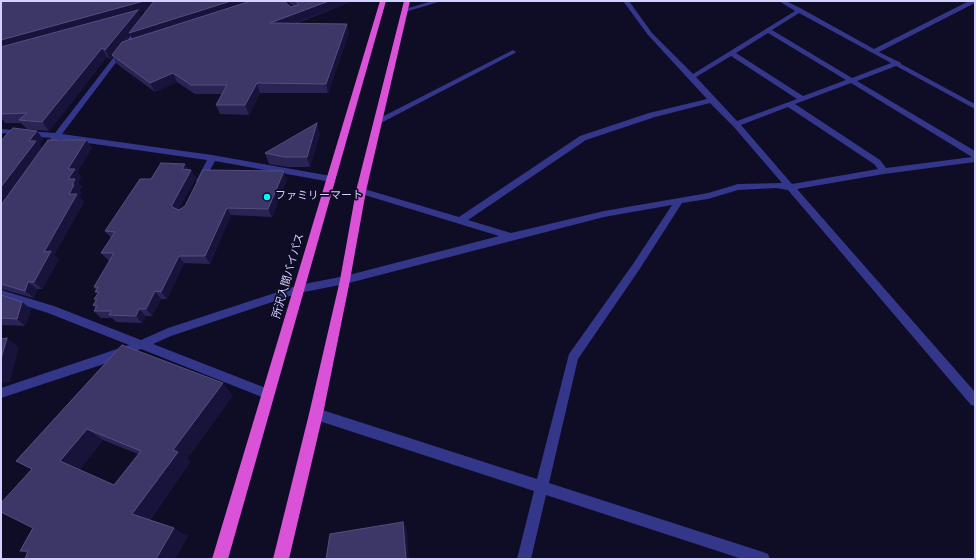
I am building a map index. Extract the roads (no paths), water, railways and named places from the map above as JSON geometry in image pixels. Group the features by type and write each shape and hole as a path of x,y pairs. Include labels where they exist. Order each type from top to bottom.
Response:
{"highway":[{"name":"所沢入間バイパス","path":"220,559 383,1"},
{"path":"281,559 316,414 345,280 361,191 406,6"}],"street":[{"path":"406,6 439,1"},
{"path":"626,1 650,34 736,124 975,401"},
{"path":"782,1 898,63 975,107"},
{"path":"875,52 974,1"},
{"path":"692,77 800,10"},
{"path":"49,148 123,48 148,18"},
{"path":"768,30 975,155"},
{"path":"123,48 138,44"},
{"path":"378,121 513,52"},
{"path":"732,52 802,99"},
{"path":"736,124 898,63"},
{"path":"460,221 584,138 652,115 712,100"},
{"path":"789,104 877,162 884,171"},
{"path":"1,131 57,136 212,158 331,179"},
{"path":"194,192 212,158"},
{"path":"1,393 116,355 168,333 298,289 345,280 604,214 708,196 738,188 776,184 790,187 884,171 975,159"},
{"path":"361,191 512,237"},
{"path":"524,559 573,357 636,267 678,200"},
{"path":"1,294 50,309 267,394"},
{"path":"316,414 763,559"}],"place":[{"name":"ファミリーマート","path":"267,197"}]}
